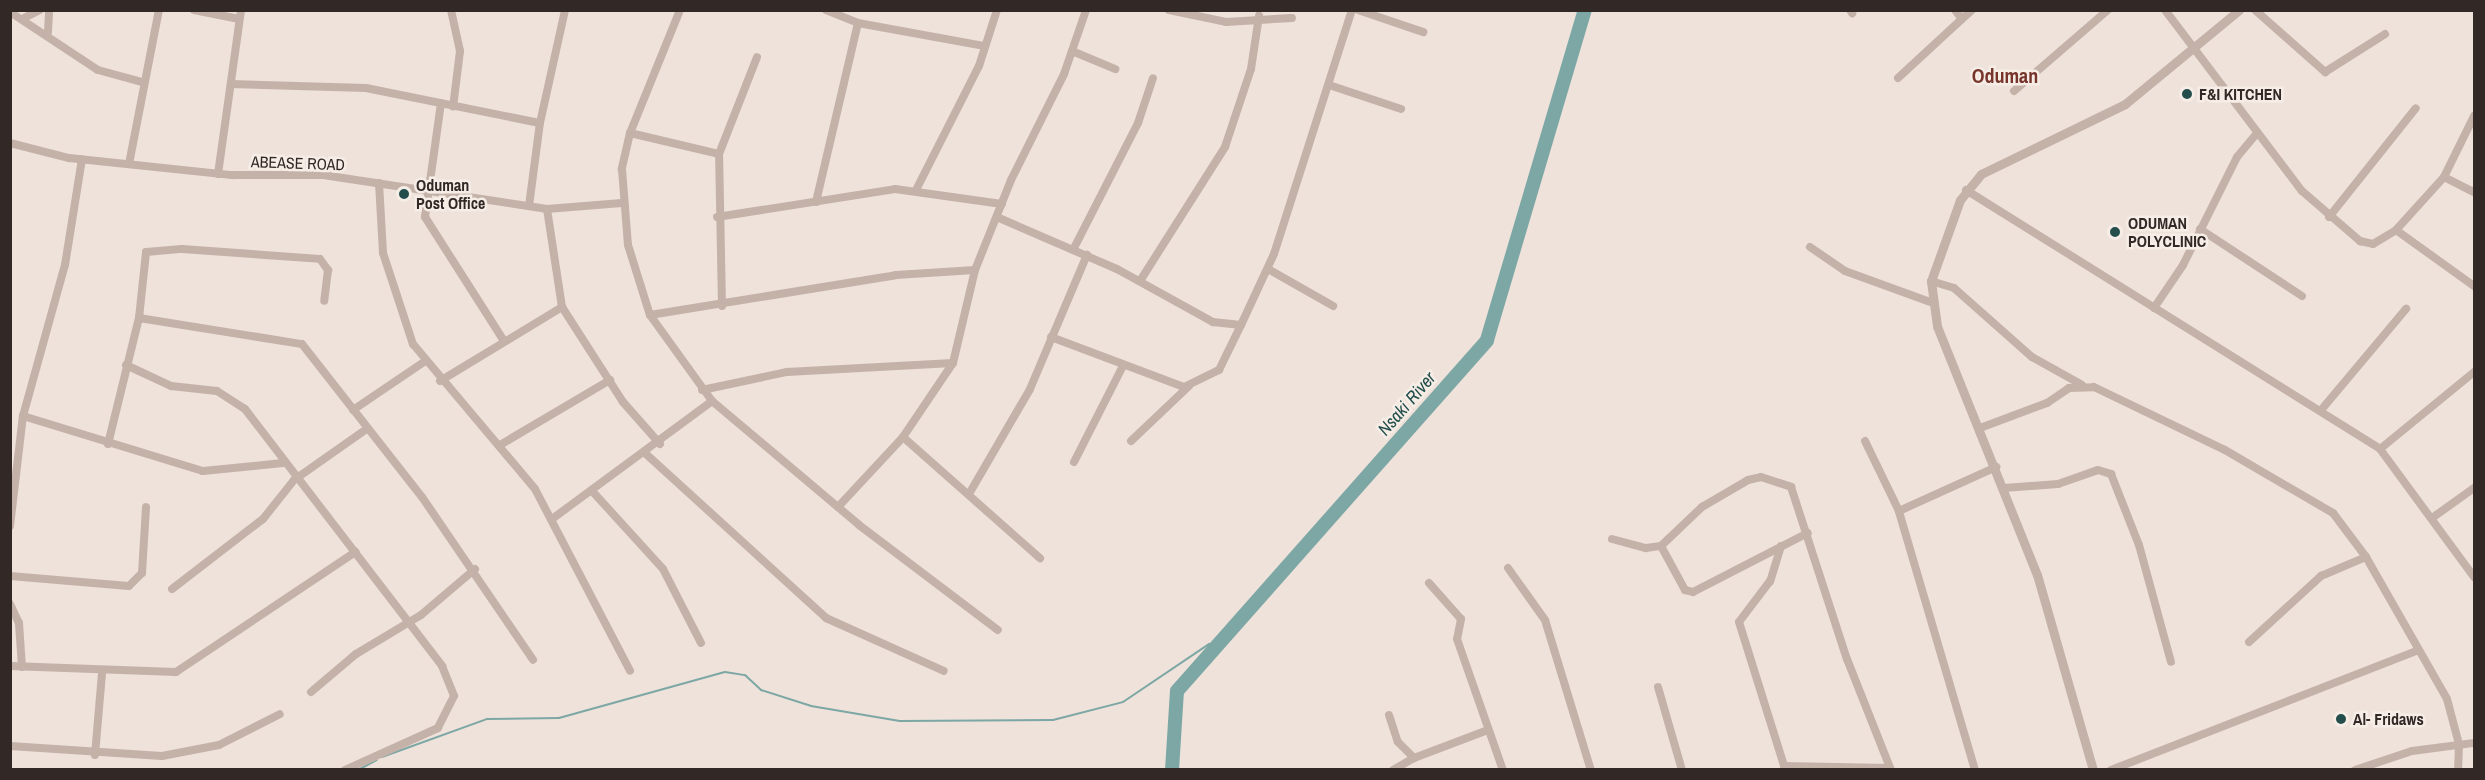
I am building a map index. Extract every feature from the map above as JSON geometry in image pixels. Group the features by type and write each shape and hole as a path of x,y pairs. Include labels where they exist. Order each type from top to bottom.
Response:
{"street":[{"path":"24,18 40,10"},
{"path":"48,32 49,10"},
{"path":"129,164 142,82 159,10"},
{"path":"194,10 240,15 218,174"},
{"path":"451,10 459,51 453,107"},
{"path":"529,206 540,123 565,10"},
{"path":"680,10 630,133 622,203 631,259 650,315 712,401 838,507 998,630"},
{"path":"826,10 858,23 985,45"},
{"path":"917,188 985,45 997,10"},
{"path":"838,507 903,437 953,363 975,270 999,218 1002,204 1072,51 1086,10"},
{"path":"1169,10 1226,22 1259,16 1292,18"},
{"path":"1131,441 1188,386 1219,370 1268,269 1352,10"},
{"path":"1358,10 1423,32"},
{"path":"1955,10 1962,18"},
{"path":"1898,78 1971,10"},
{"path":"2014,91 2108,10"},
{"path":"2164,10 2194,46 2257,133 2329,217 2373,244 2396,230 2444,177 2475,116"},
{"path":"2093,770 2037,575 1930,302 1931,280 1966,190 1981,174 2125,104 2239,10"},
{"path":"2255,10 2325,72 2385,34"},
{"path":"10,12 48,32 98,70 142,82"},
{"path":"1140,281 1225,147 1251,69 1259,16"},
{"path":"816,202 858,23"},
{"path":"1072,51 1115,69"},
{"path":"722,306 717,217 719,154 757,57"},
{"path":"1073,250 1138,123 1153,78"},
{"path":"231,84 330,84 540,123"},
{"path":"1329,85 1401,109"},
{"path":"441,104 425,188 431,233 481,298 504,341"},
{"path":"2329,217 2416,108"},
{"path":"630,133 719,154"},
{"path":"2154,308 2200,229 2237,158 2257,133"},
{"name":"ABEASE ROAD","path":"11,146 82,159 218,174 304,173 425,188 547,209 622,203"},
{"path":"10,526 23,416 65,265 82,159"},
{"path":"2444,177 2475,192"},
{"path":"379,183 386,266 408,335 424,362 500,445 552,519 630,671"},
{"path":"717,217 917,188 1002,204"},
{"path":"1966,190 2154,308 2322,409 2380,449 2475,577"},
{"path":"547,209 562,307 610,380 660,444"},
{"path":"999,218 1087,255 1140,281 1213,322 1241,325"},
{"path":"2200,229 2302,296"},
{"path":"2396,230 2475,286"},
{"path":"1810,248 1845,271 1930,302"},
{"path":"108,444 139,318 142,259 158,249 320,259 328,270 324,301"},
{"path":"969,494 1020,409 1087,255"},
{"path":"1268,269 1334,306"},
{"path":"650,315 722,306 845,282 975,270"},
{"path":"1931,280 1954,288 2032,357 2082,385 2116,395 2300,491 2333,513 2366,557 2446,699 2459,744 2458,770"},
{"path":"440,381 562,307"},
{"path":"2322,409 2406,309"},
{"path":"139,318 297,340 368,428 475,569 533,660"},
{"path":"1051,337 1123,366 1188,386"},
{"path":"353,410 424,362"},
{"path":"702,390 787,372 953,363"},
{"path":"126,365 171,386 232,397 294,480 410,622 449,678 454,696 450,711 426,735 345,770"},
{"path":"1074,462 1123,366"},
{"path":"2380,449 2475,372"},
{"path":"500,445 610,380"},
{"path":"1980,428 2082,385"},
{"path":"552,519 660,444 712,401"},
{"path":"23,416 108,444 211,473 283,463"},
{"path":"172,589 263,519 294,480 368,428"},
{"path":"903,437 1040,558"},
{"path":"1865,441 1899,510 1975,770"},
{"path":"646,454 826,618 944,671"},
{"path":"1899,510 1996,467"},
{"path":"2004,488 2058,484 2098,470 2111,474 2139,545 2171,662"},
{"path":"1612,539 1646,548 1661,546 1707,503 1756,477 1791,487 1808,533 1847,659 1891,769 1784,766 1760,674 1739,622 1770,581 1781,546"},
{"path":"2432,518 2475,488"},
{"path":"593,492 663,569 701,643"},
{"path":"10,576 129,586 142,573 146,507"},
{"path":"1661,546 1688,592 1808,533"},
{"path":"10,666 102,673 176,672 355,552"},
{"path":"2249,642 2321,576 2366,557"},
{"path":"1508,568 1545,620 1591,769"},
{"path":"311,692 356,654 410,622 475,569"},
{"path":"1429,583 1461,619 1457,639 1503,770"},
{"path":"10,604 19,623 22,667"},
{"path":"2111,770 2418,650"},
{"path":"95,755 102,673"},
{"path":"1658,687 1682,770"},
{"path":"10,746 95,755 141,757 199,751 280,714"},
{"path":"1389,715 1398,742 1414,758"},
{"path":"1393,770 1414,758 1488,730"},
{"path":"2355,770 2459,744 2475,743"}],"waterway":[{"name":"Nsaki River","path":"1172,770 1177,691 1487,340 1585,10"},
{"path":"382,757 487,719 559,718 725,672 745,675 761,690 811,706 900,721 1053,720 1123,702 1209,644"},
{"path":"358,770 377,760"}],"place":[{"name":"F&I KITCHEN","path":"2187,94"},
{"name":"Oduman Post Office","path":"404,194"},
{"name":"ODUMAN POLYCLINIC","path":"2115,232"},
{"name":"Al- Fridaws","path":"2341,719"}],"district":[{"name":"Oduman","path":"2005,75"}]}
